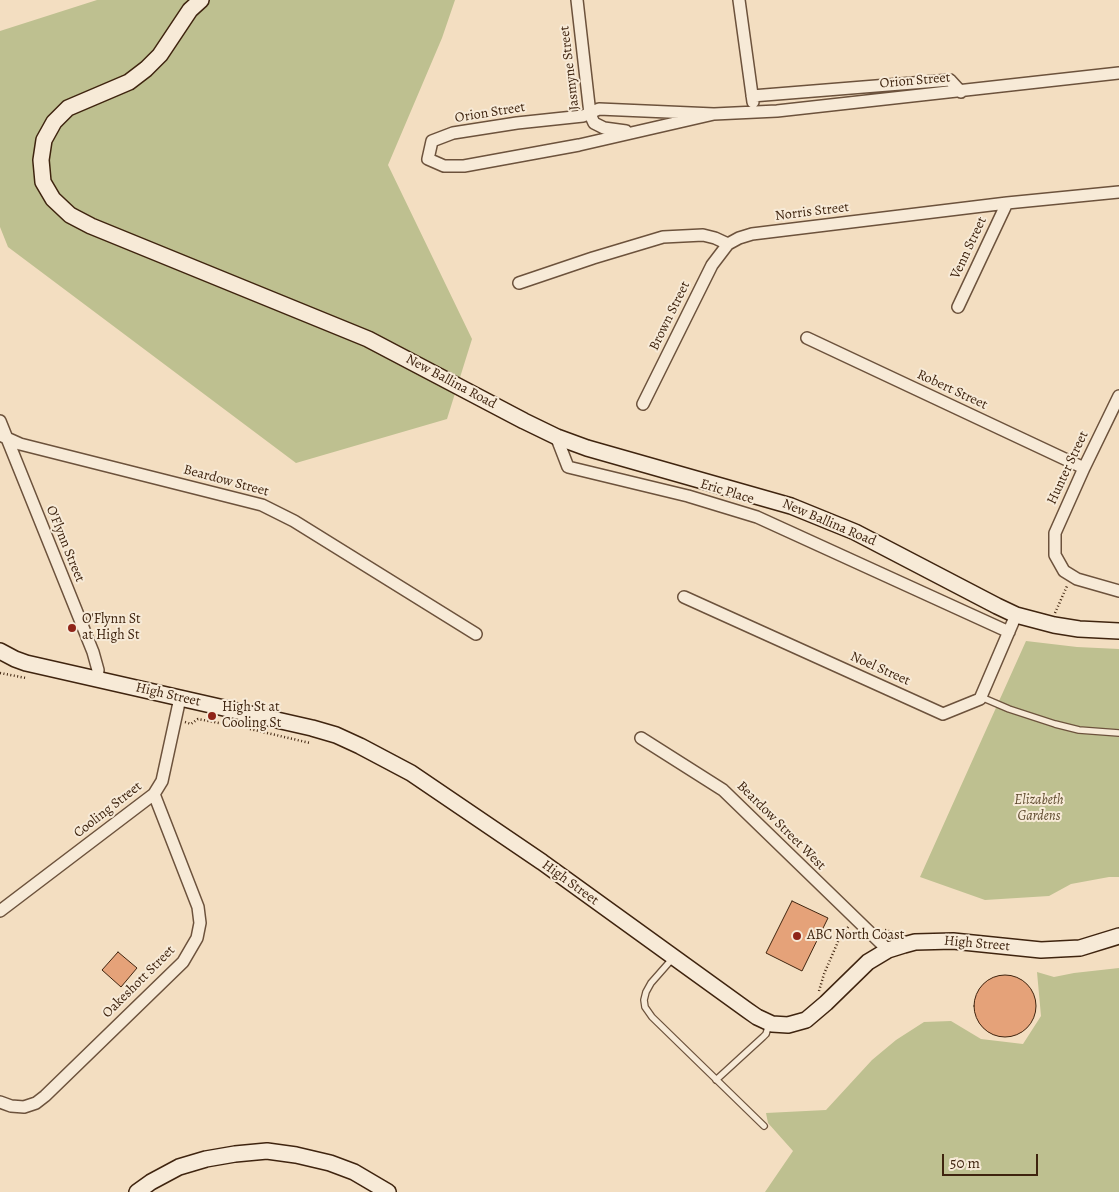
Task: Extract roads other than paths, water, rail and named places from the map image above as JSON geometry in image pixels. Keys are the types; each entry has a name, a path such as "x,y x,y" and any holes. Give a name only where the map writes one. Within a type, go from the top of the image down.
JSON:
{"street":[{"name":"New Ballina Road","path":"200,0 190,10 160,55 146,69 129,82 68,108 54,122 44,140 41,160 43,182 53,200 70,215 92,226 368,339 556,436 587,448 791,506 855,532 1016,615 1049,624 1079,629 1119,631"},
{"name":"Jasmyne Street","path":"577,0 590,114 594,123 604,128 631,132"},
{"path":"739,0 754,111"},
{"name":"Orion Street","path":"714,114 579,145 464,166 444,166 428,159 432,141 453,133 517,123 582,116 600,109 714,114 777,111 1119,73"},
{"path":"752,96 950,80 961,92"},
{"name":"Norris Street","path":"728,244 752,234 1007,203 1119,192"},
{"name":"Venn Street","path":"958,306 1007,203"},
{"path":"519,283 663,237 703,235 728,244"},
{"name":"Brown Street","path":"643,404 712,265 728,244"},
{"name":"Robert Street","path":"807,338 1084,468"},
{"name":"Hunter Street","path":"1119,396 1055,533 1055,555 1064,571 1088,583 1119,591"},
{"name":"O'Flynn Street","path":"0,421 4,437 93,652 98,670 97,679"},
{"name":"Eric Place","path":"556,436 568,467 688,496 757,517 1009,632"},
{"name":"Beardow Street","path":"4,437 20,444 262,505 294,521 476,634"},
{"name":"Noel Street","path":"684,597 943,714 981,697"},
{"path":"981,697 1016,615"},
{"name":"High Street","path":"0,651 21,661 336,735 411,773 542,862 757,1017 770,1023 788,1025 806,1020 826,1004 868,962 888,950 915,942 953,941 1050,950 1080,948 1119,936"},
{"name":"Cooling Street","path":"0,911 154,794 162,781 180,698"},
{"name":"Beardow Street West","path":"641,738 723,790 888,950"},
{"name":"Oakeshott Street","path":"0,1102 11,1106 24,1107 36,1103 183,962 197,938 200,923 198,907 154,794"},
{"path":"137,1192 151,1182 179,1168 206,1159 267,1151 330,1163 354,1172 388,1192"}],"lane":[{"path":"981,697 1009,709 1055,724 1079,730 1119,733"},
{"path":"673,958 651,983 646,992 644,1000 646,1007 652,1017 764,1126"},
{"path":"716,1080 763,1038 770,1023"}],"place":[{"name":"O'Flynn St at High St","path":"72,628"},
{"name":"High St at Cooling St","path":"212,716"},
{"name":"ABC North Coast","path":"797,936"}],"park label":[{"name":"Elizabeth Gardens","path":"1039,810"}]}
